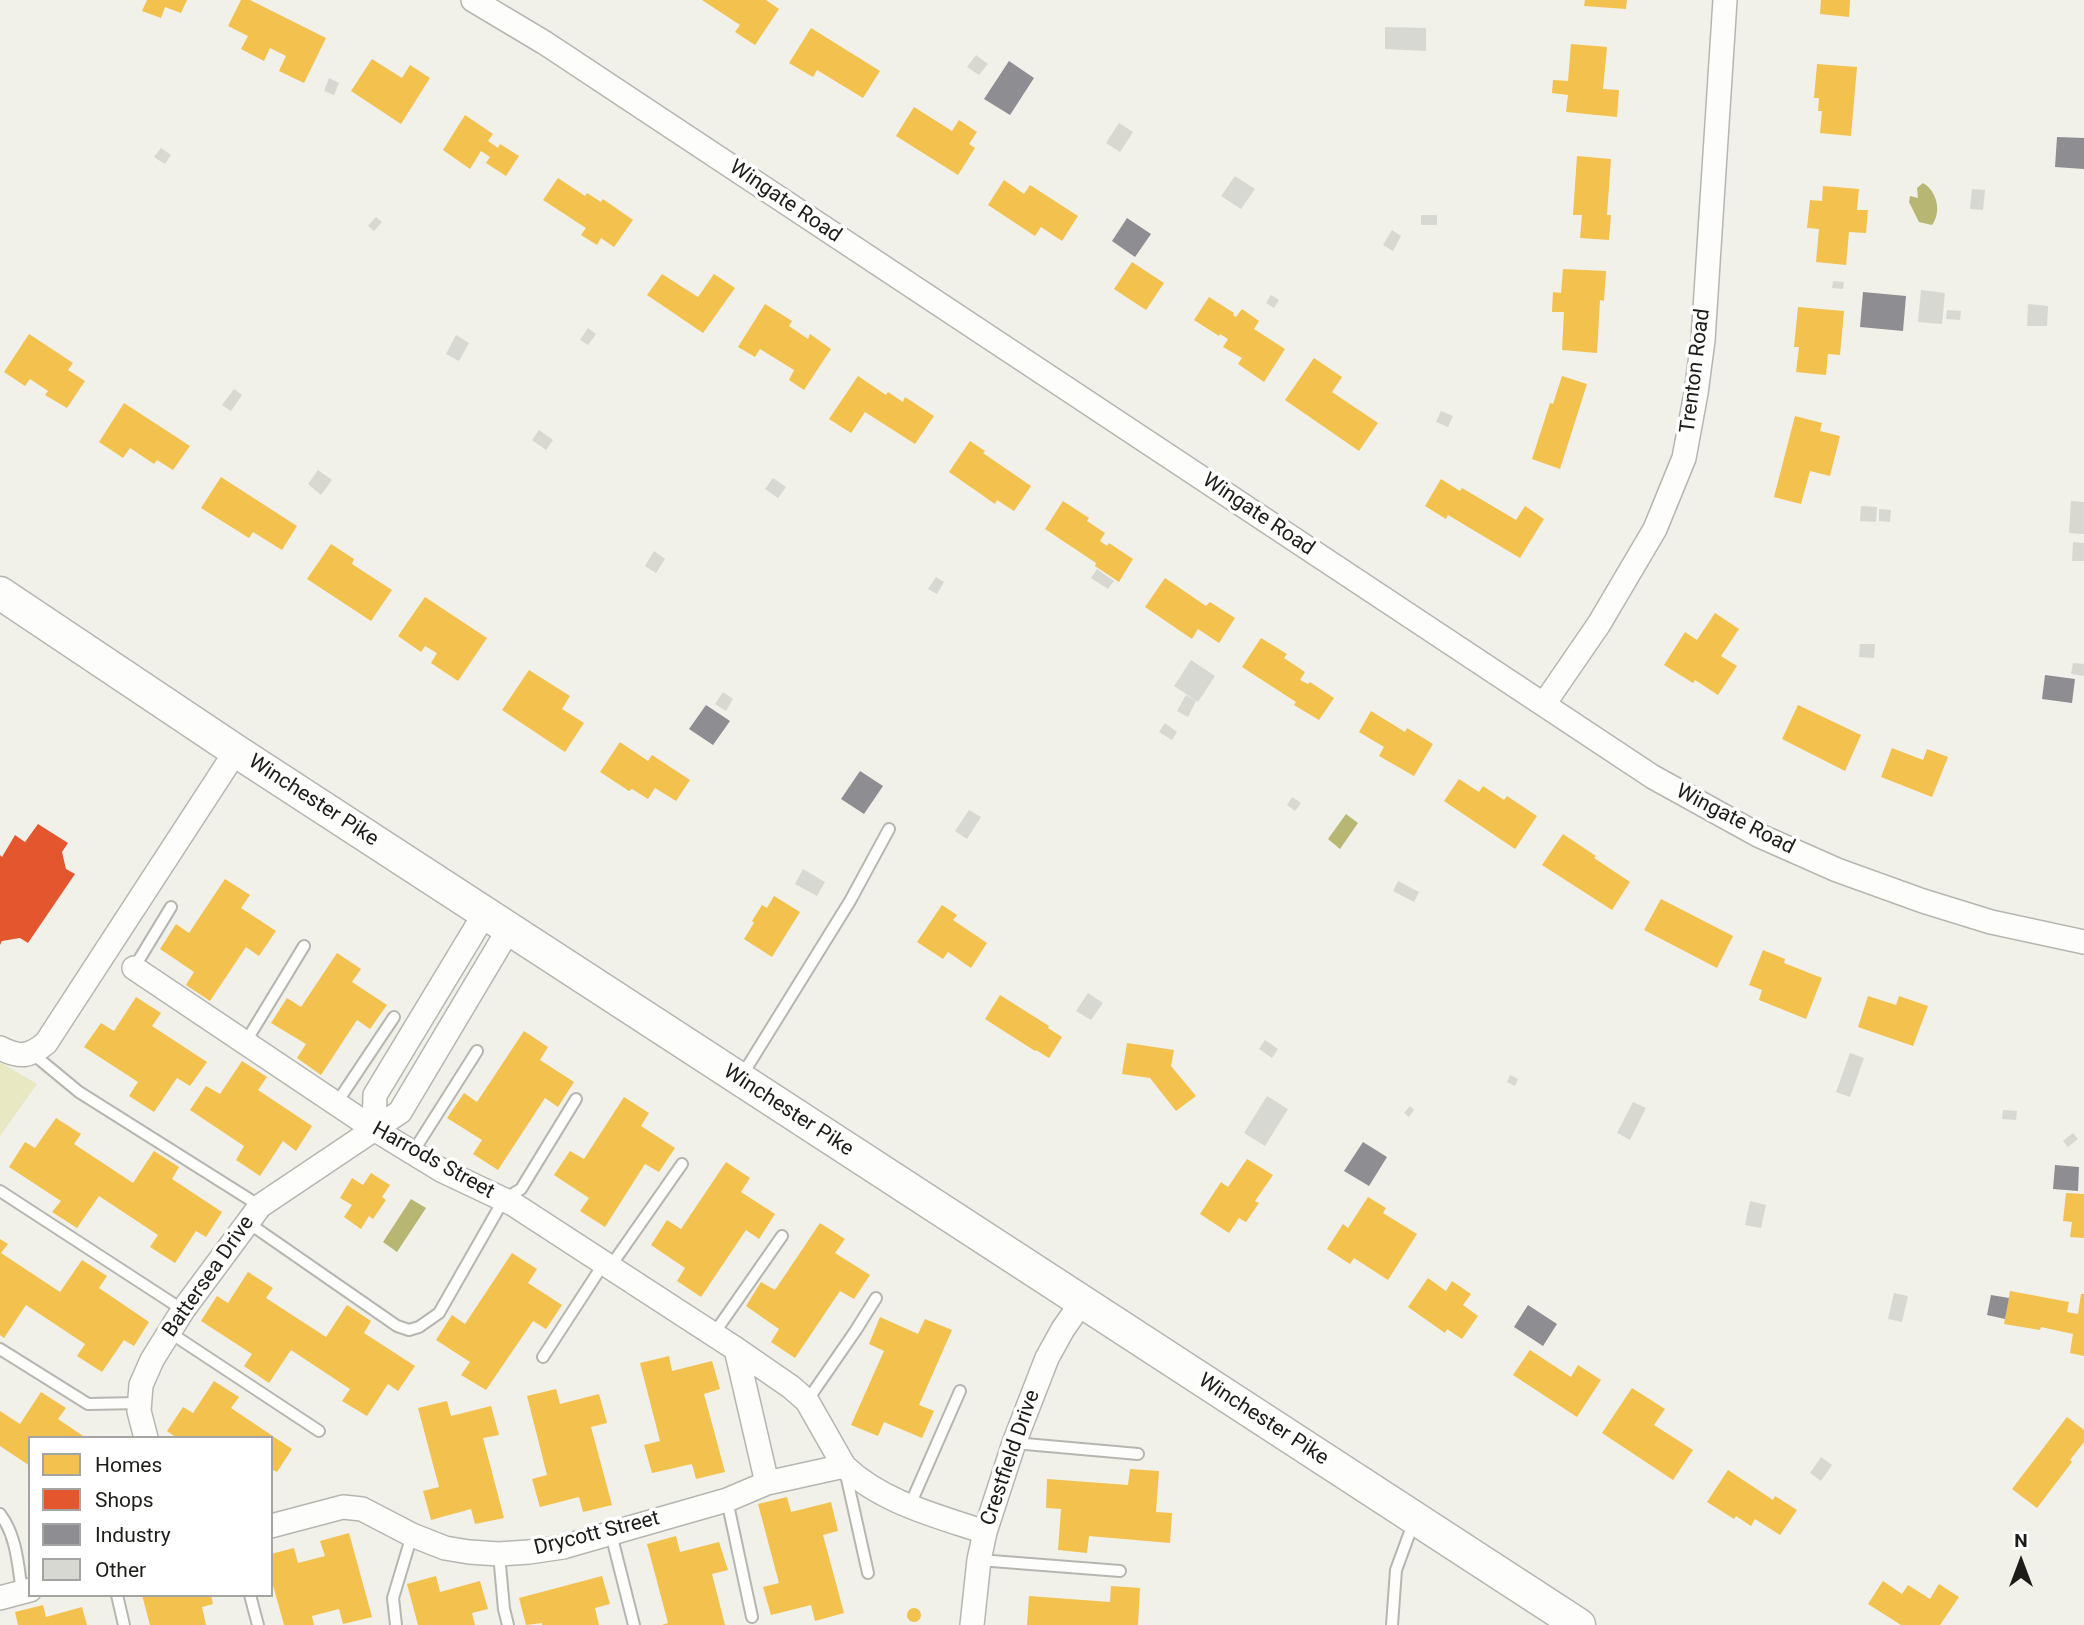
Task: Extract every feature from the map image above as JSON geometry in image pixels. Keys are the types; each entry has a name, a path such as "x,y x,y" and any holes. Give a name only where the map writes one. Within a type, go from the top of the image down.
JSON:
{"main road":[{"name":"Winchester Pike","path":"0,593 236,751 1415,1519 1568,1622"}],"street":[{"name":"Wingate Road","path":"473,0 545,43 1653,777 1758,835 1837,870 1934,905 1991,922 2084,942"},
{"name":"Trenton Road","path":"1544,704 1599,624 1655,529 1684,458 1703,340 1725,0"},
{"path":"0,1048 18,1055 33,1054 46,1043 236,751"},
{"path":"374,1129 375,1095 497,921"},
{"name":"Harrods Street","path":"134,968 374,1129 441,1170 504,1199 791,1387 807,1401 844,1466 874,1488 910,1506 985,1532"},
{"name":"Battersea Drive","path":"145,1436 139,1411 141,1385 152,1360 183,1310 253,1214 374,1129"},
{"name":"Crestfield Drive","path":"972,1625 985,1532 1014,1443 1047,1359 1082,1302"},
{"path":"736,1349 767,1483"},
{"name":"Drycott Street","path":"273,1525 352,1507 362,1509 412,1535 446,1548 499,1554 529,1552 564,1547 727,1500 767,1483 844,1466"}],"lane":[{"path":"739,1079 850,901 889,829"},
{"path":"134,968 171,907"},
{"path":"245,1043 304,946"},
{"path":"336,1104 394,1017"},
{"path":"413,1152 477,1051"},
{"path":"33,1054 79,1092 253,1214 397,1326 409,1330 419,1327 439,1313 504,1199 521,1189 576,1099"},
{"path":"543,1357 682,1164"},
{"path":"0,1191 183,1310"},
{"path":"713,1335 782,1236"},
{"path":"807,1401 876,1298"},
{"path":"169,1332 319,1432"},
{"path":"0,1349 88,1404 140,1403"},
{"path":"910,1506 960,1391"},
{"path":"1014,1443 1138,1454"},
{"path":"844,1466 868,1573"},
{"path":"727,1500 752,1617"},
{"path":"0,1514 14,1541 17,1593"},
{"path":"1392,1625 1396,1570 1415,1519"},
{"path":"611,1534 634,1625"},
{"path":"396,1625 393,1598 412,1535"},
{"path":"499,1554 508,1625"},
{"path":"979,1560 1120,1571"},
{"path":"117,1597 124,1625"},
{"path":"251,1597 258,1625"}],"green space":[{"path":"0,1062 37,1084 0,1136"}],"shaded area":[{"path":"1923,183 1932,191 1937,202 1937,214 1932,225 1919,222 1909,202 1910,196 1918,198 1917,188"},
{"path":"1346,814 1358,823 1340,849 1328,839"},
{"path":"411,1199 426,1208 397,1252 383,1242"}],"building: Homes":[{"path":"147,0 187,0 181,13 165,7 161,18 142,11"},
{"path":"241,0 250,0 326,38 304,83 279,71 286,56 270,48 264,61 241,49 248,36 228,26"},
{"path":"702,0 766,0 779,9 755,45 735,32 740,25"},
{"path":"1585,0 1627,0 1626,9 1584,6"},
{"path":"1821,0 1850,0 1849,17 1820,14"},
{"path":"811,28 880,71 863,98 817,70 813,77 789,63"},
{"path":"1571,44 1607,47 1603,89 1619,90 1617,117 1566,112 1568,95 1552,93 1553,80 1568,81"},
{"path":"372,59 402,78 410,65 430,78 401,124 351,91"},
{"path":"1817,64 1857,67 1851,136 1820,133 1822,111 1818,111 1819,98 1814,98"},
{"path":"914,107 952,131 959,120 977,132 969,144 975,148 958,175 896,136"},
{"path":"465,115 493,134 488,141 498,148 500,144 519,156 506,176 486,163 490,157 481,151 470,169 443,150"},
{"path":"1577,156 1611,159 1607,215 1611,215 1609,240 1580,238 1582,215 1573,215"},
{"path":"558,178 585,196 587,193 601,202 603,199 633,220 614,247 601,238 597,245 581,235 586,228 543,200"},
{"path":"1004,180 1024,194 1030,185 1078,216 1062,241 1041,227 1035,236 988,205"},
{"path":"1823,186 1859,189 1857,210 1868,210 1866,233 1849,232 1846,265 1816,262 1819,229 1807,228 1810,200 1822,201"},
{"path":"1132,262 1164,283 1146,310 1114,289"},
{"path":"1563,269 1606,271 1604,301 1600,300 1597,353 1562,350 1564,312 1552,312 1553,292 1561,293"},
{"path":"662,274 698,297 714,274 735,288 703,333 647,295"},
{"path":"1209,297 1236,317 1242,309 1259,321 1254,329 1285,349 1264,382 1238,364 1242,358 1223,347 1228,339 1194,320"},
{"path":"765,304 792,321 789,326 808,339 810,334 831,349 804,390 789,380 794,370 760,349 755,357 738,347"},
{"path":"1798,307 1844,311 1840,355 1828,354 1826,375 1796,372 1799,347 1794,347"},
{"path":"29,334 73,363 68,370 85,381 67,408 45,395 48,391 30,379 25,386 4,372"},
{"path":"1314,358 1342,377 1332,392 1378,423 1359,451 1285,400"},
{"path":"858,376 886,395 888,392 903,402 905,397 934,416 915,444 865,412 851,433 829,419"},
{"path":"1562,376 1587,384 1560,469 1532,459 1550,403 1553,404"},
{"path":"124,403 190,446 173,470 157,460 154,464 130,448 123,458 99,442"},
{"path":"1795,416 1822,423 1820,431 1840,436 1830,476 1810,471 1801,504 1774,497"},
{"path":"970,441 1031,486 1014,511 997,500 995,504 949,472"},
{"path":"221,477 297,526 282,550 253,532 249,538 201,508"},
{"path":"1441,479 1460,491 1462,488 1516,520 1525,506 1544,519 1520,558 1448,515 1446,519 1425,506"},
{"path":"1063,501 1089,518 1087,521 1105,533 1100,541 1107,546 1109,543 1133,559 1119,582 1045,529"},
{"path":"331,544 354,559 352,564 392,590 371,621 307,579"},
{"path":"1165,578 1206,606 1210,602 1235,618 1219,643 1198,629 1192,639 1145,607"},
{"path":"425,597 487,638 458,681 431,663 437,653 425,646 421,652 398,636"},
{"path":"1715,613 1739,629 1721,656 1737,666 1718,695 1664,665 1685,632 1697,640"},
{"path":"1261,638 1287,654 1284,658 1305,672 1300,680 1308,684 1310,682 1334,698 1319,720 1242,667"},
{"path":"529,670 570,696 562,709 584,723 565,752 502,710"},
{"path":"1798,705 1861,735 1845,771 1782,739"},
{"path":"1371,711 1405,732 1407,728 1433,744 1414,776 1379,756 1384,747 1359,732"},
{"path":"620,742 648,761 652,755 690,780 676,801 655,788 648,799 632,789 629,791 600,772"},
{"path":"1892,748 1923,760 1927,749 1948,757 1932,797 1881,777"},
{"path":"1459,779 1479,792 1483,786 1504,800 1507,796 1537,816 1515,849 1444,801"},
{"path":"1563,834 1630,882 1612,910 1542,865"},
{"path":"225,879 250,895 241,908 276,931 259,956 246,947 210,1001 186,985 194,972 160,949 176,924 189,933"},
{"path":"774,896 800,912 772,957 744,939 762,905 767,908"},
{"path":"1661,899 1733,936 1717,968 1644,930"},
{"path":"942,905 957,915 953,920 987,943 971,968 948,952 943,959 917,942"},
{"path":"1763,950 1785,959 1784,963 1822,978 1806,1019 1759,1000 1762,990 1749,985"},
{"path":"337,953 361,969 352,982 387,1005 370,1029 357,1020 321,1075 297,1058 306,1044 271,1023 287,998 301,1007"},
{"path":"1000,995 1062,1037 1049,1058 985,1019"},
{"path":"1868,996 1896,1005 1899,996 1928,1006 1913,1046 1858,1027"},
{"path":"136,997 161,1013 152,1026 207,1062 190,1086 177,1078 154,1112 129,1096 138,1082 84,1047 101,1023 114,1031"},
{"path":"524,1031 548,1047 540,1060 574,1082 558,1107 545,1098 498,1170 473,1154 482,1140 447,1118 464,1093 477,1102"},
{"path":"1127,1043 1174,1050 1171,1066 1196,1096 1176,1111 1150,1078 1122,1074"},
{"path":"242,1061 267,1077 258,1090 312,1126 296,1151 283,1141 260,1176 236,1160 244,1146 190,1110 206,1086 220,1094"},
{"path":"624,1097 649,1113 641,1126 675,1148 659,1172 645,1164 605,1227 580,1211 589,1198 554,1175 570,1151 584,1159"},
{"path":"56,1118 81,1134 74,1144 133,1183 154,1151 179,1167 172,1179 222,1212 206,1237 196,1231 175,1263 150,1247 158,1235 99,1196 77,1228 52,1212 61,1201 9,1167 25,1142 35,1148"},
{"path":"1247,1159 1273,1175 1255,1201 1259,1203 1246,1222 1239,1218 1229,1233 1200,1214 1221,1182 1228,1187"},
{"path":"726,1162 750,1178 741,1192 775,1214 759,1239 746,1230 701,1297 677,1281 685,1268 651,1245 667,1220 681,1229"},
{"path":"371,1173 390,1185 382,1197 386,1200 373,1219 369,1216 361,1229 344,1217 352,1205 340,1198 352,1178 363,1185"},
{"path":"2066,1193 2084,1194 2084,1238 2070,1237 2072,1222 2063,1221"},
{"path":"1368,1197 1386,1208 1383,1213 1417,1234 1388,1280 1354,1258 1350,1264 1327,1249 1343,1224 1348,1228"},
{"path":"820,1223 845,1239 835,1253 870,1275 854,1299 840,1291 795,1358 771,1342 779,1329 746,1306 761,1282 775,1290"},
{"path":"0,1239 8,1244 1,1253 60,1292 82,1260 107,1276 99,1288 149,1322 134,1346 124,1340 102,1372 77,1356 85,1344 26,1305 4,1338 0,1335"},
{"path":"512,1253 537,1269 528,1283 562,1305 546,1329 533,1321 486,1390 461,1375 470,1362 436,1340 452,1315 465,1324"},
{"path":"248,1272 273,1288 266,1298 326,1337 347,1305 371,1321 364,1333 415,1366 398,1391 388,1384 367,1416 342,1401 350,1389 291,1350 269,1383 244,1366 252,1354 201,1321 217,1296 228,1303"},
{"path":"1428,1278 1446,1291 1452,1281 1471,1294 1463,1305 1478,1316 1462,1339 1447,1329 1445,1333 1408,1307"},
{"path":"2010,1291 2069,1302 2067,1312 2078,1314 2081,1294 2084,1294 2084,1356 2070,1353 2073,1334 2041,1327 2040,1330 2004,1324"},
{"path":"880,1317 918,1334 925,1319 952,1330 919,1405 934,1411 922,1438 884,1422 878,1436 851,1425 884,1351 869,1344"},
{"path":"1530,1350 1571,1377 1578,1365 1601,1380 1577,1417 1513,1375"},
{"path":"669,1356 672,1371 712,1361 720,1389 704,1394 725,1472 696,1479 692,1464 652,1473 644,1445 660,1441 640,1363"},
{"path":"214,1381 239,1397 231,1408 273,1436 174,1436 167,1431 183,1407 193,1413"},
{"path":"1632,1388 1665,1409 1654,1425 1693,1450 1673,1480 1602,1433"},
{"path":"556,1389 560,1404 599,1394 607,1423 591,1427 612,1505 583,1512 579,1497 540,1507 532,1479 547,1475 527,1396"},
{"path":"41,1392 66,1408 58,1419 83,1436 28,1436 28,1465 0,1446 0,1411 20,1424"},
{"path":"447,1401 451,1416 491,1406 499,1435 483,1438 504,1518 475,1524 471,1509 431,1520 423,1491 439,1487 418,1408"},
{"path":"2067,1417 2084,1430 2084,1442 2037,1508 2012,1489"},
{"path":"273,1436 292,1449 277,1472 273,1470"},
{"path":"1130,1469 1159,1471 1156,1512 1172,1513 1170,1543 1089,1536 1087,1553 1058,1550 1061,1509 1046,1508 1047,1479 1128,1485"},
{"path":"1728,1470 1773,1500 1775,1496 1797,1510 1780,1535 1755,1519 1751,1526 1736,1516 1734,1519 1707,1502"},
{"path":"787,1497 791,1512 831,1502 838,1531 823,1535 844,1613 815,1621 811,1605 771,1615 763,1587 779,1583 758,1504"},
{"path":"349,1533 372,1617 343,1624 339,1609 312,1616 314,1625 284,1625 273,1585 273,1553 294,1548 298,1563 325,1556 320,1541"},
{"path":"676,1536 680,1552 719,1542 728,1570 712,1574 725,1625 662,1625 668,1623 647,1544"},
{"path":"436,1576 440,1592 480,1581 488,1609 472,1613 475,1625 418,1625 407,1584"},
{"path":"602,1576 610,1604 595,1608 599,1625 526,1625 519,1598"},
{"path":"1883,1581 1902,1594 1908,1585 1930,1599 1939,1584 1959,1597 1940,1625 1901,1625 1868,1604"},
{"path":"1111,1586 1140,1588 1138,1625 1027,1625 1029,1596 1110,1602"},
{"path":"143,1597 211,1597 213,1604 202,1607 206,1625 150,1625"},
{"path":"43,1605 46,1617 82,1607 87,1625 18,1625 15,1612"},
{"path":"914,1608 919,1610 919,1620 914,1622 909,1620 907,1615 909,1610"}],"building: Shops":[{"path":"38,824 68,843 62,852 66,869 75,874 28,943 20,938 2,941 0,945 0,855 2,857 15,835 25,842"}],"building: Industry":[{"path":"1009,61 1034,78 1010,115 984,99"},
{"path":"2057,137 2084,138 2084,169 2055,167"},
{"path":"1127,218 1151,234 1135,257 1112,241"},
{"path":"1863,292 1906,296 1903,331 1860,327"},
{"path":"2045,675 2075,679 2072,703 2042,699"},
{"path":"706,705 730,721 713,745 689,729"},
{"path":"860,771 883,786 864,814 841,799"},
{"path":"1363,1142 1387,1157 1369,1186 1344,1171"},
{"path":"2055,1165 2079,1167 2078,1191 2053,1189"},
{"path":"1991,1295 2009,1298 2005,1319 1987,1315"},
{"path":"1528,1305 1557,1324 1543,1346 1514,1327"}],"building: Other":[{"path":"1385,27 1426,28 1426,51 1385,49"},
{"path":"976,55 988,64 979,75 967,67"},
{"path":"329,78 339,83 334,95 324,91"},
{"path":"1119,123 1133,132 1120,152 1106,143"},
{"path":"161,148 171,155 165,164 154,157"},
{"path":"1235,176 1255,189 1241,209 1221,196"},
{"path":"1972,189 1985,190 1983,210 1970,209"},
{"path":"1421,215 1437,215 1437,225 1421,225"},
{"path":"376,217 382,222 374,231 368,226"},
{"path":"1392,230 1401,236 1393,251 1383,245"},
{"path":"1833,281 1844,282 1843,289 1832,288"},
{"path":"1921,290 1945,293 1942,324 1918,322"},
{"path":"1271,295 1279,300 1274,308 1266,303"},
{"path":"2028,304 2048,306 2047,326 2027,326"},
{"path":"1947,310 1961,311 1960,320 1946,319"},
{"path":"588,328 596,334 588,345 580,340"},
{"path":"456,335 469,343 459,361 446,354"},
{"path":"234,389 242,395 231,411 222,405"},
{"path":"1441,411 1453,416 1448,427 1436,422"},
{"path":"539,430 553,440 546,450 532,440"},
{"path":"318,470 332,480 321,495 308,484"},
{"path":"773,478 786,487 778,498 765,489"},
{"path":"2071,501 2084,502 2084,534 2069,533"},
{"path":"1861,506 1877,507 1876,522 1860,521"},
{"path":"1879,509 1891,510 1890,522 1879,521"},
{"path":"2073,542 2084,543 2084,561 2072,561"},
{"path":"654,551 665,559 656,573 645,566"},
{"path":"1097,569 1114,581 1108,589 1091,578"},
{"path":"936,577 944,582 937,594 928,589"},
{"path":"1860,644 1875,644 1874,658 1859,657"},
{"path":"1191,660 1215,676 1198,702 1174,686"},
{"path":"2073,663 2084,664 2084,676 2071,674"},
{"path":"723,692 733,699 726,711 715,704"},
{"path":"1186,695 1196,701 1188,717 1177,711"},
{"path":"1165,723 1177,732 1172,740 1159,732"},
{"path":"1292,797 1301,803 1295,811 1287,805"},
{"path":"969,810 981,817 967,839 955,831"},
{"path":"803,869 825,882 817,896 795,884"},
{"path":"1398,881 1419,892 1414,902 1393,891"},
{"path":"1088,993 1103,1003 1091,1020 1076,1011"},
{"path":"1265,1040 1278,1049 1272,1058 1259,1049"},
{"path":"1850,1053 1864,1058 1850,1097 1836,1092"},
{"path":"1510,1075 1518,1079 1515,1086 1507,1082"},
{"path":"1267,1096 1288,1109 1265,1146 1244,1133"},
{"path":"1633,1102 1646,1108 1630,1140 1617,1133"},
{"path":"1410,1106 1414,1110 1409,1117 1404,1113"},
{"path":"2003,1110 2017,1111 2016,1120 2002,1119"},
{"path":"2073,1133 2078,1139 2068,1147 2063,1141"},
{"path":"1750,1201 1766,1205 1761,1228 1745,1225"},
{"path":"1894,1293 1908,1296 1902,1322 1888,1319"},
{"path":"1821,1457 1832,1465 1821,1481 1810,1473"}]}
